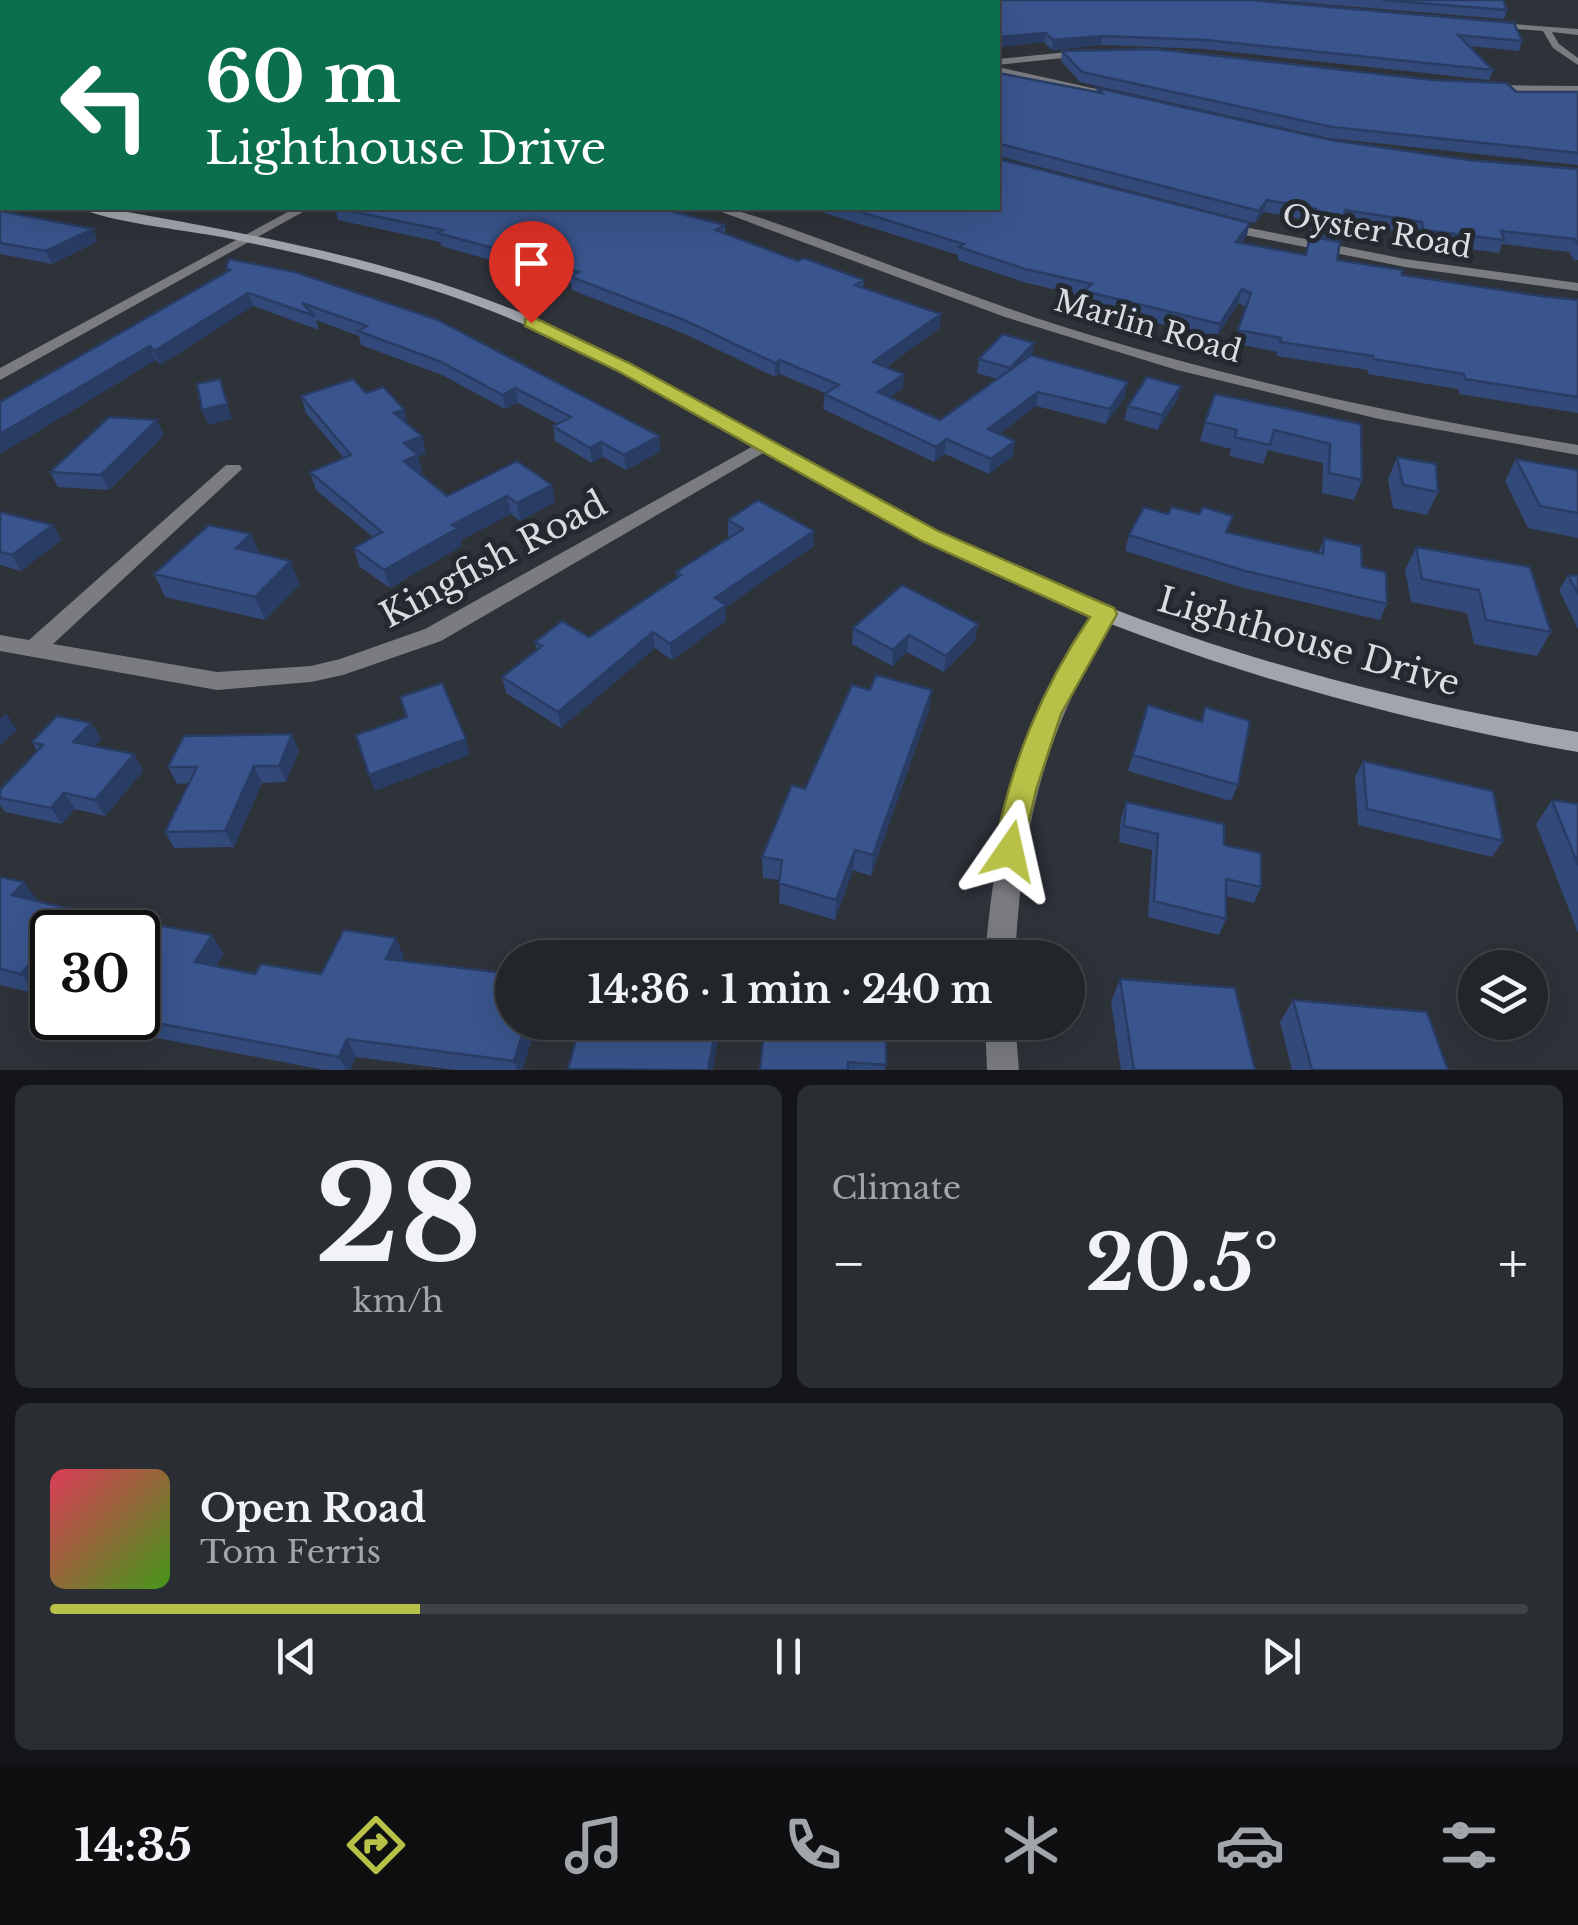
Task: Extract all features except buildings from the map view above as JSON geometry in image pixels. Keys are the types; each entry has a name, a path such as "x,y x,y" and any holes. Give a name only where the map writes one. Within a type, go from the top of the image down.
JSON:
{"street":[{"path":"1469,23 1578,32"},
{"path":"1546,30 1556,46 1578,62"},
{"path":"1000,66 1103,52"},
{"path":"1163,52 1276,61 1361,75"},
{"path":"1000,66 1138,101"},
{"path":"1474,88 1578,88"},
{"name":"Lighthouse Drive","path":"98,210 248,238 379,269 500,310 623,366 930,536 1105,614 1319,684 1578,742"},
{"path":"0,375 300,210"},
{"name":"Marlin Road","path":"721,210 974,302 1136,354 1338,404 1578,450"},
{"name":"Oyster Road","path":"1209,224 1405,264 1578,286"},
{"name":"Kingfish Road","path":"0,643 217,682 312,674 343,667 433,635 764,445"},
{"path":"32,650 233,469"},
{"path":"1001,940 1004,882 1021,790 1047,714 1068,670 1105,614"},
{"path":"1001,1040 1003,1070"}],"route":[{"path":"531,323 623,366 930,536 1012,576 1105,614 1068,670 1047,714 1021,790 1010,851"}]}
